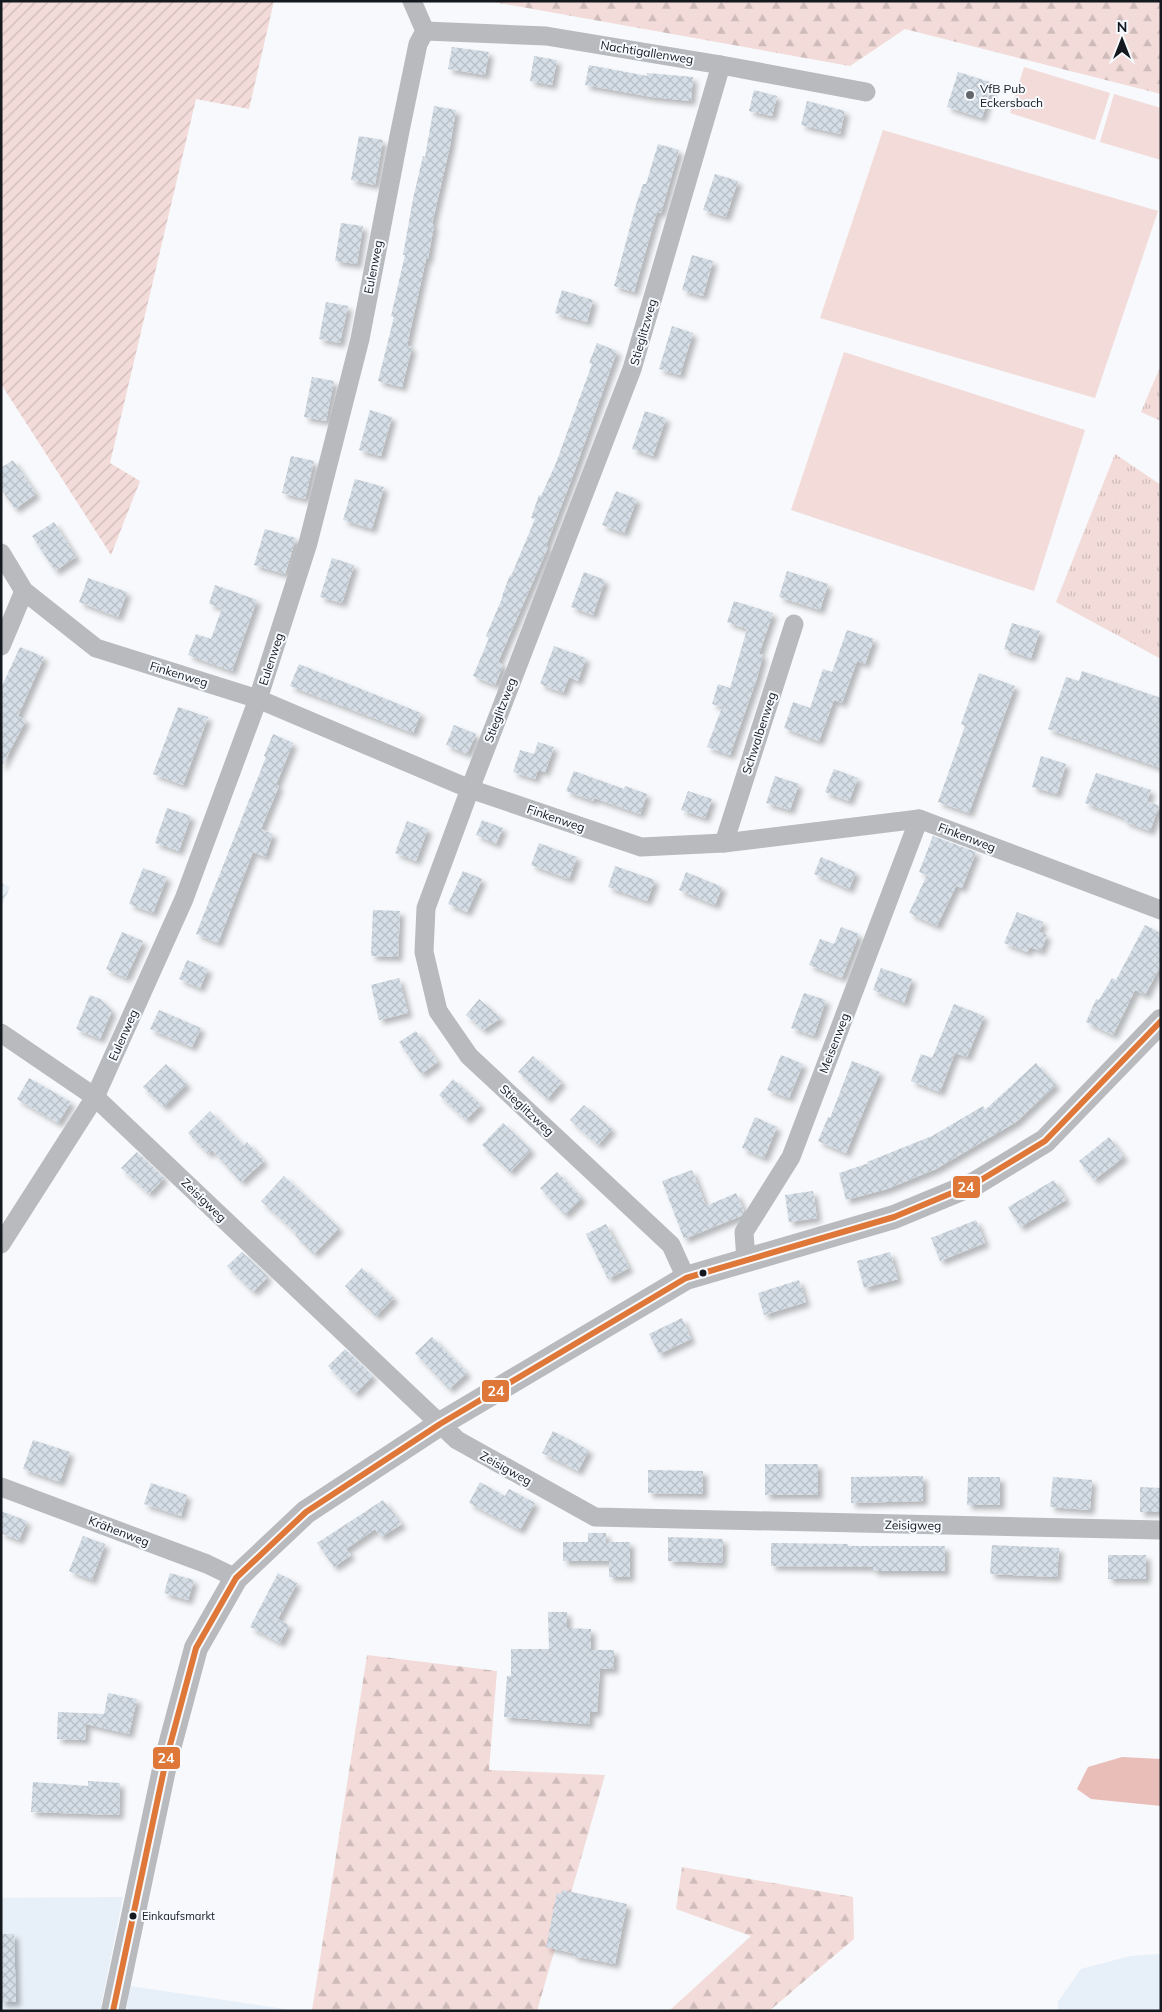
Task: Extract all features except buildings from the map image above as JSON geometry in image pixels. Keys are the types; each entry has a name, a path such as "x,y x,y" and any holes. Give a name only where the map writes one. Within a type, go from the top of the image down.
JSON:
{"street":[{"path":"412,1 425,32"},
{"name":"Nachtigallenweg","path":"425,32 546,36 721,65 866,92"},
{"name":"Eulenweg","path":"1,1244 95,1096 184,899 258,699 308,543 355,358 418,44 425,32"},
{"name":"Stieglitzweg","path":"686,1278 671,1245 469,1056 438,1011 424,952 426,908 632,369 721,65"},
{"name":"Finkenweg","path":"1,553 24,591 96,648 258,699 470,789 641,847 724,843 919,819 1161,910"},
{"path":"1,646 24,591"},
{"name":"Schwalbenweg","path":"724,843 794,624"},
{"name":"Meisenweg","path":"746,1260 744,1232 791,1157 919,819"},
{"path":"113,2011 166,1760 196,1648 236,1578 306,1512 440,1424 686,1278 894,1217 976,1183 1045,1141 1161,1021"},
{"name":"Zeisigweg","path":"1,1033 95,1096 457,1440 595,1518 1161,1530"},
{"name":"Krähenweg","path":"1,1487 207,1564 236,1578"}],"shaded area":[{"path":"1,883 10,887 1,907"},
{"path":"1122,1757 1161,1759 1161,1806 1091,1799 1077,1789 1088,1767"},
{"path":"123,1897 100,2011 1,2011 1,1898"},
{"path":"1161,1954 1161,2011 1058,2011 1058,2002 1081,1969 1130,1956"},
{"path":"130,1986 298,2011 126,2011"}],"green space":[{"path":"1,1 274,1 249,109 196,99 110,463 140,481 111,555 1,384"},
{"path":"488,1 1161,1 1161,94 905,29 850,66"},
{"path":"1024,67 1110,93 1095,140 1010,113"},
{"path":"1114,94 1161,108 1161,160 1100,142"},
{"path":"883,130 1158,211 1095,398 820,318"},
{"path":"844,352 1085,430 1034,591 791,510"},
{"path":"1161,365 1161,421 1141,412"},
{"path":"1115,454 1161,485 1161,659 1056,602"},
{"path":"367,1655 497,1671 489,1770 605,1775 537,2011 312,2011"},
{"path":"682,1867 853,1897 854,1939 769,2011 669,2011 751,1936 676,1909"}],"transit line":[{"name":"24","path":"113,2011 166,1760 196,1648 236,1578 306,1512 440,1424 686,1278 894,1217 976,1183 1045,1141 1161,1021"}],"place":[{"name":"VfB Pub Eckersbach","path":"970,95"},
{"name":"Einkaufsmarkt","path":"133,1916"}]}
